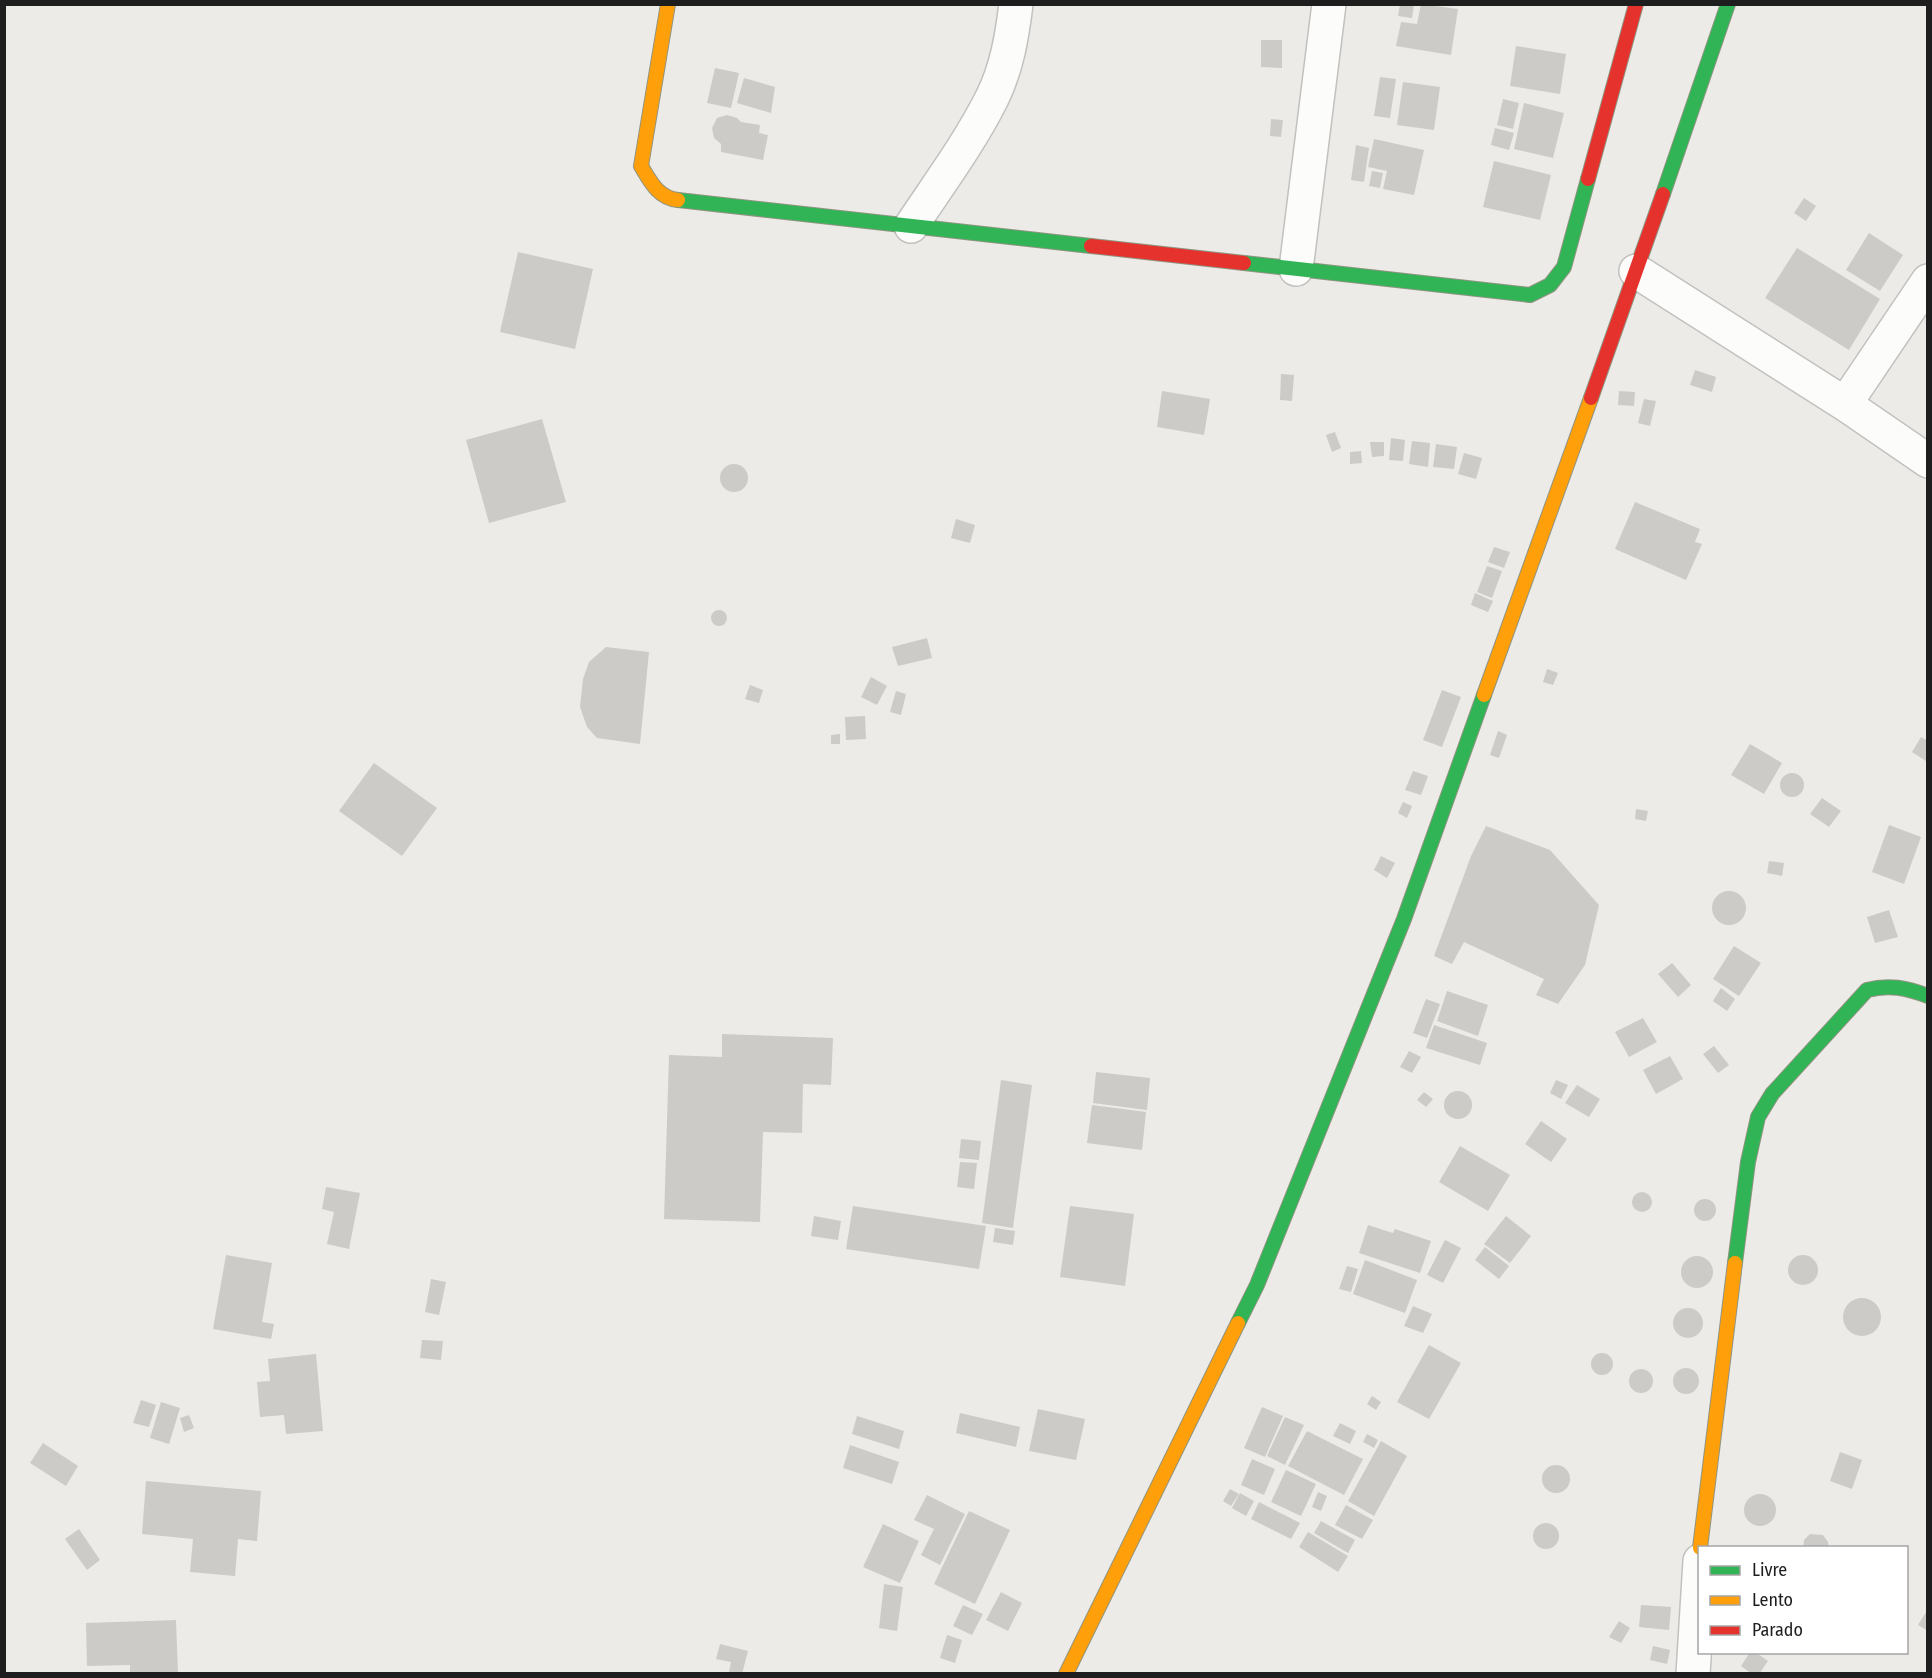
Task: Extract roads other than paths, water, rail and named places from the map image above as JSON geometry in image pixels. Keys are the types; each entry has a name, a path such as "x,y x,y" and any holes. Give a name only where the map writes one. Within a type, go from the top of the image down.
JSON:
{"street":[{"path":"668,4 641,166 654,188 671,199 1530,295 1550,285 1564,267 1636,4"},
{"path":"911,226 993,97 1011,45 1016,4"},
{"path":"1296,269 1329,4"},
{"path":"1066,1674 1257,1285 1404,919 1636,271 1728,4"},
{"path":"1636,271 1845,404 1928,461"},
{"path":"1845,404 1928,280"},
{"path":"1700,1546 1748,1162 1758,1118 1772,1094 1867,990 1881,985 1902,986 1928,996"},
{"path":"1693,1674 1698,1593"}]}
